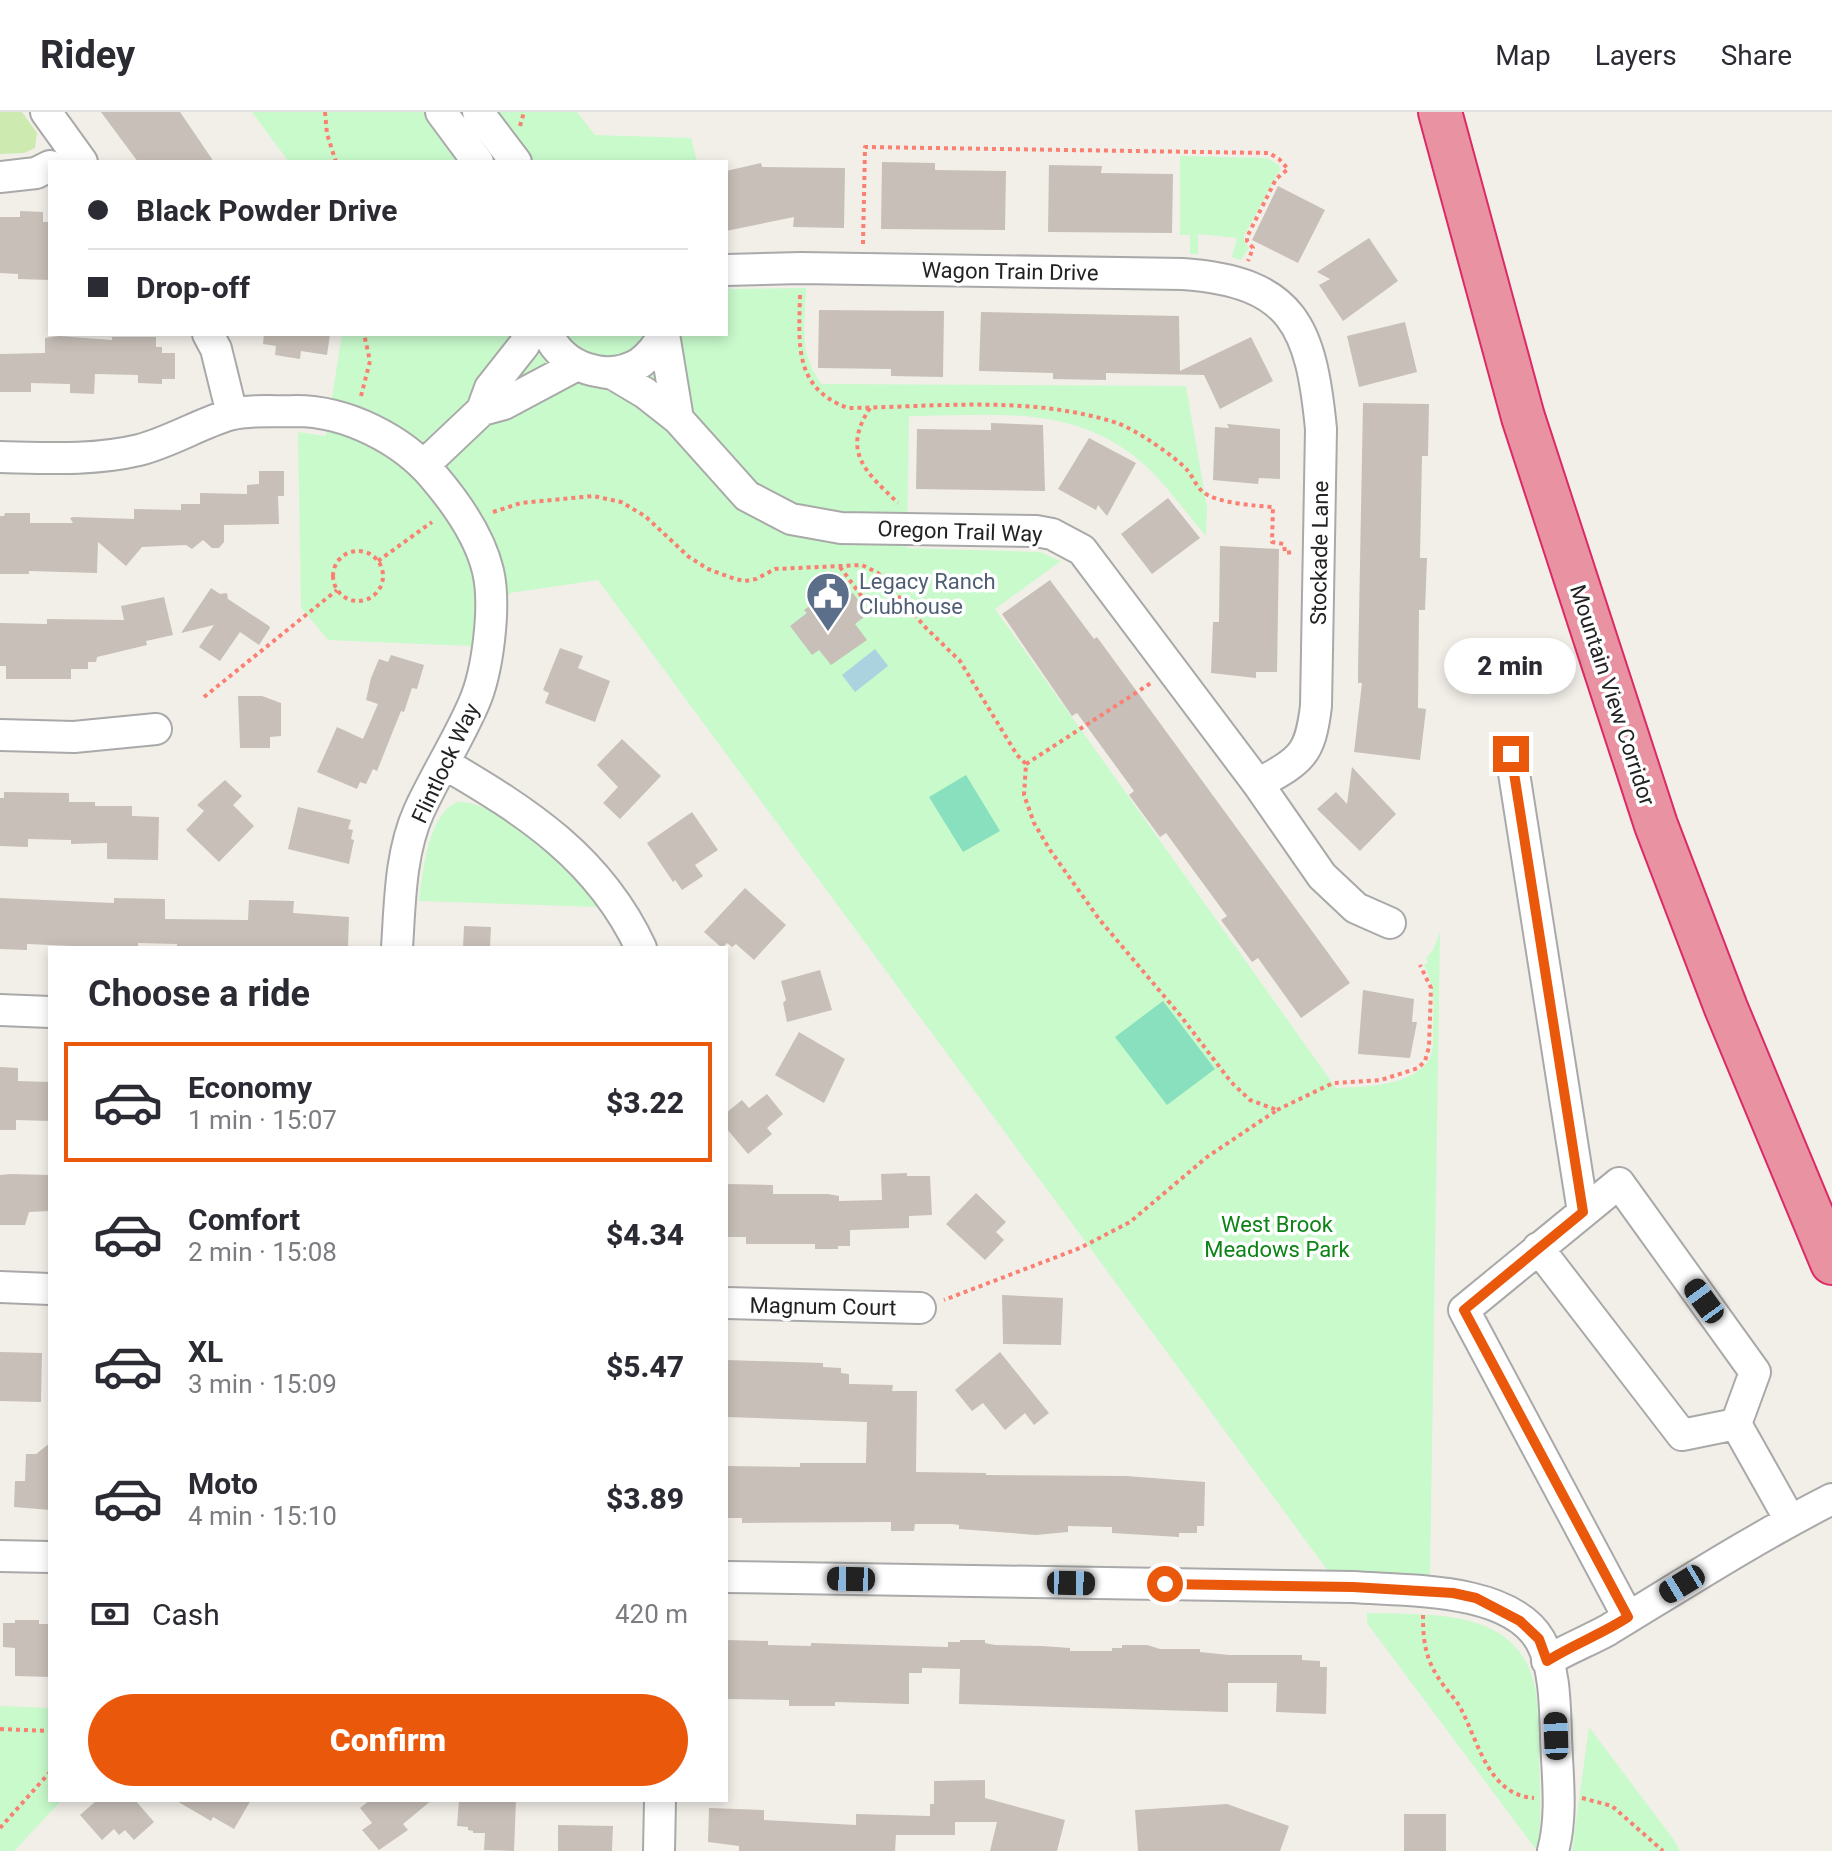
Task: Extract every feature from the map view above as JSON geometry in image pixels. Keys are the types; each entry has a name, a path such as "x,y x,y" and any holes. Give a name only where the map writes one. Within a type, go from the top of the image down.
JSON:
{"highway":[{"name":"Mountain View Corridor","path":"1440,112 1523,417 1656,825 1726,1008 1832,1263"}],"street":[{"path":"46,112 66,160"},
{"path":"441,112 477,160"},
{"path":"478,112 514,160"},
{"path":"0,177 36,173 48,168"},
{"name":"Wagon Train Drive","path":"728,272 816,268 1220,276 1254,287 1280,304"},
{"name":"Stockade Lane","path":"1258,784 1286,769 1305,752 1313,731 1316,706 1318,394 1305,343 1294,320 1280,304"},
{"path":"209,336 216,349 232,414"},
{"path":"424,465 482,410 490,388 528,336"},
{"path":"549,336 561,354 589,369 621,371 639,363 654,351 663,336"},
{"path":"664,336 678,419"},
{"path":"482,410 589,369"},
{"name":"Oregon Trail Way","path":"589,369 613,374 645,393 678,419 747,496 791,519 841,528 1036,531 1068,540 1093,562 1258,784 1322,876 1356,908 1390,923"},
{"name":"Flintlock Way","path":"0,457 67,459 141,450 232,414 300,411 333,416 369,429 412,454 424,465 467,522 488,572 490,625 476,699 418,813 402,872 397,946"},
{"path":"0,735 74,737 156,729"},
{"path":"1511,754 1583,1212"},
{"path":"445,764 531,818 573,851 610,895 640,946"},
{"path":"0,1010 48,1012"},
{"path":"1628,1617 1464,1310 1619,1183 1755,1372 1736,1424 1790,1520"},
{"path":"1538,1248 1682,1435 1736,1424"},
{"path":"0,1287 48,1289"},
{"name":"Magnum Court","path":"728,1303 920,1308"},
{"path":"1547,1661 1605,1631 1790,1520 1832,1499"},
{"path":"0,1556 48,1557"},
{"path":"728,1577 1353,1587 1453,1593 1476,1598 1520,1621 1539,1639 1547,1661 1555,1706 1558,1798 1553,1851"},
{"path":"659,1851 660,1802"}],"path":[{"path":"325,112 327,134 335,160"},
{"path":"863,251 865,147 1269,153 1288,169 1276,179 1247,237 1253,248 1246,264"},
{"path":"800,285 799,353 814,385 836,404 848,408 986,404 1029,406 1117,423 1145,437 1186,469 1202,492 1249,505 1273,507 1272,542 1281,542 1285,553 1302,552"},
{"path":"361,396 370,361 364,336"},
{"path":"870,408 857,431 859,455 872,477 905,510"},
{"path":"493,512 521,503 593,496 621,502 645,516 689,557 708,569 735,579 756,579 775,569 862,565 878,573 960,661 1017,755 1026,764 1024,795 1034,823 1099,919 1180,1015 1231,1082 1250,1100 1277,1110"},
{"path":"378,561 432,522"},
{"path":"366,552 378,561 383,581 371,598 349,599 337,590 333,574 345,555 366,552"},
{"path":"840,567 866,602 862,605"},
{"path":"204,697 337,590"},
{"path":"1026,764 1157,679"},
{"path":"920,1308 1080,1248 1130,1222 1207,1157 1277,1110 1333,1083 1381,1080 1418,1068 1425,1061 1429,1047 1431,988 1420,965"},
{"path":"1423,1593 1426,1658 1461,1708 1487,1766 1504,1788 1515,1795 1529,1798 1587,1798 1612,1806 1663,1851"},
{"path":"0,1729 48,1731"},
{"path":"0,1828 48,1774"}],"green space":[{"path":"0,112 22,112 37,133 35,148 24,153 0,154"},
{"path":"252,112 577,112 595,135 691,138 696,160 288,160"},
{"path":"1180,156 1267,158 1279,165 1280,170 1244,236 1249,248 1241,260 1232,257 1237,238 1198,234 1198,254 1190,254 1190,235 1180,235"},
{"name":"West Brook Meadows Park","path":"728,282 730,289 806,288 806,350 814,373 822,384 1186,386 1207,507 1206,536 1149,469 1114,442 1087,430 1059,421 1030,417 909,416 907,548 1040,552 1061,561 995,609 1336,1088 1390,1083 1415,1073 1425,1065 1433,1048 1434,1008 1432,987 1424,965 1440,932 1430,1578 1331,1575 598,580 510,593 471,646 328,640 301,607 298,432 326,436 342,336 728,336"},
{"path":"966,775 1000,831 963,852 929,797"},
{"path":"458,802 494,813 514,826 572,877 599,907 419,901 425,860 434,830 448,808"},
{"path":"1163,1001 1215,1069 1167,1105 1115,1037"},
{"path":"1367,1613 1444,1616 1469,1621 1491,1629 1511,1642 1526,1661 1535,1687 1538,1710 1540,1812 1537,1851 1367,1623"},
{"path":"0,1706 48,1708 48,1802 60,1802 14,1851 0,1851"},
{"path":"1589,1727 1674,1840 1680,1851 1572,1851"}],"water":[{"path":"875,649 888,666 855,692 842,675"}],"building":[{"path":"101,112 180,112 213,160 137,160"},
{"path":"882,162 935,163 935,170 1006,171 1005,230 881,229"},
{"path":"761,163 762,167 845,168 844,228 793,227 794,217 728,231 728,171"},
{"path":"1049,165 1102,166 1101,173 1173,174 1172,233 1048,232"},
{"path":"1278,186 1325,210 1298,263 1252,240"},
{"path":"20,211 43,212 43,222 48,222 48,280 18,279 18,274 0,273 0,217 20,217"},
{"path":"1369,238 1398,281 1343,321 1319,285 1330,279 1317,272"},
{"path":"819,310 944,311 943,377 891,376 891,369 818,368"},
{"path":"981,312 1179,316 1180,371 1251,337 1273,381 1220,409 1204,375 1106,373 1106,380 1053,379 1053,373 979,371"},
{"path":"1405,322 1417,372 1359,387 1347,336"},
{"path":"59,336 112,340 112,337 156,337 156,347 162,347 162,353 175,353 175,379 162,379 162,384 138,383 138,375 95,374 94,394 70,393 70,384 31,383 31,392 0,392 0,354 45,353 45,338"},
{"path":"264,336 330,336 327,355 301,351 300,359 275,355 276,346 263,344"},
{"path":"1363,403 1429,404 1428,456 1422,456 1420,558 1427,558 1425,610 1419,610 1418,708 1426,709 1420,760 1354,752 1362,683 1358,683 1358,670"},
{"path":"991,423 1043,425 1045,491 916,489 917,429 991,430"},
{"path":"1227,424 1280,429 1280,479 1259,478 1258,484 1213,480 1215,427 1229,428"},
{"path":"1089,438 1136,463 1107,516 1098,505 1096,510 1058,489"},
{"path":"259,471 284,471 284,496 278,496 279,524 224,525 224,542 219,548 212,548 203,540 192,549 186,545 142,547 126,566 98,542 97,573 29,571 29,574 0,574 0,516 5,513 30,513 30,523 73,523 70,518 73,517 134,519 134,509 181,510 181,504 200,504 200,493 247,494 247,485 259,484"},
{"path":"1168,498 1200,538 1152,574 1121,534"},
{"path":"1220,546 1279,549 1277,672 1256,672 1256,678 1211,673 1213,622 1219,622"},
{"path":"1050,580 1094,639 1097,637 1350,983 1301,1018 1258,958 1252,962 1221,920 1227,916 1166,833 1160,837 1129,795 1134,791 1077,713 1072,716 1002,614"},
{"path":"211,588 220,594 227,593 228,599 269,626 259,645 240,632 220,661 199,647 214,625 181,633"},
{"name":"Legacy Ranch Clubhouse","path":"830,591 840,603 853,593 868,614 855,624 867,640 831,665 819,650 812,655 790,626 807,613 804,610"},
{"path":"164,597 173,635 97,657 96,662 88,662 88,669 71,669 71,679 6,679 6,666 0,666 0,623 47,624 47,619 124,620 121,606"},
{"path":"560,648 583,656 578,668 610,681 595,722 545,703 549,693 543,690"},
{"path":"391,655 424,665 417,689 412,688 377,771 373,769 366,784 360,782 357,789 317,772 337,727 363,739 378,704 366,700 371,678 379,659 388,662"},
{"path":"238,696 262,696 281,703 281,736 270,737 270,748 240,748"},
{"path":"622,739 661,776 620,819 603,803 618,787 597,765"},
{"path":"1352,767 1396,814 1360,851 1317,809 1336,792 1347,804"},
{"path":"225,780 242,796 233,805 254,826 219,862 186,830 204,811 197,805"},
{"path":"4,792 69,793 69,802 132,806 132,816 159,817 158,860 107,859 107,843 71,844 71,840 28,839 28,847 0,846 0,798 4,798"},
{"path":"298,807 351,820 348,829 353,830 351,839 354,840 349,864 288,849"},
{"path":"692,812 718,850 695,865 703,876 682,890 675,880 673,882 647,843"},
{"path":"745,888 786,925 754,960 736,944 732,947 727,943 720,946 704,932"},
{"path":"0,898 114,903 114,898 165,899 165,919 248,920 249,900 294,901 293,913 349,917 348,946 177,946 138,943 138,946 27,944 27,950 0,949"},
{"path":"464,926 491,927 490,946 463,946"},
{"path":"820,970 832,1010 787,1022 781,981"},
{"path":"1363,990 1414,999 1412,1022 1417,1022 1410,1058 1358,1054"},
{"path":"799,1032 845,1059 824,1103 775,1075"},
{"path":"0,1067 18,1068 18,1081 48,1082 48,1121 16,1120 16,1130 0,1130"},
{"path":"767,1094 783,1114 767,1128 772,1134 748,1154 728,1130 728,1111 742,1100 749,1108"},
{"path":"881,1174 930,1176 932,1215 909,1216 909,1228 850,1230 850,1246 838,1246 838,1249 815,1249 815,1244 746,1244 746,1237 728,1237 728,1184 773,1185 773,1194 828,1194 839,1196 839,1201 882,1200"},
{"path":"0,1175 48,1175 48,1211 29,1212 25,1225 0,1225"},
{"path":"976,1193 1006,1222 996,1232 1004,1240 985,1260 946,1224"},
{"path":"1002,1295 1063,1298 1061,1345 1003,1344"},
{"path":"0,1352 42,1353 41,1402 0,1401"},
{"path":"1000,1352 1049,1413 1034,1425 1025,1413 1005,1430 983,1403 972,1411 955,1390"},
{"path":"728,1360 823,1363 823,1367 841,1368 841,1373 849,1374 849,1384 893,1385 892,1391 917,1391 916,1472 1126,1476 1205,1482 1204,1526 1197,1526 1197,1533 1179,1533 1179,1537 1112,1533 1112,1527 1068,1526 1068,1532 1036,1535 959,1529 959,1525 952,1524 915,1524 914,1531 891,1531 891,1522 742,1523 742,1518 728,1518 728,1466 800,1467 800,1463 866,1463 867,1422 728,1417"},
{"path":"48,1445 48,1510 14,1507 15,1481 25,1481 26,1454 36,1454"},
{"path":"15,1620 39,1620 39,1624 48,1624 48,1677 15,1676 15,1648 3,1647 3,1623 15,1623"},
{"path":"728,1640 768,1641 768,1645 811,1646 811,1643 948,1647 948,1642 985,1640 985,1643 995,1645 1070,1648 1070,1651 1112,1651 1112,1648 1122,1648 1122,1645 1147,1645 1160,1649 1200,1649 1200,1652 1229,1655 1302,1655 1302,1660 1320,1661 1320,1667 1327,1667 1326,1714 1276,1712 1277,1683 1228,1683 1228,1712 959,1704 960,1669 922,1668 922,1673 909,1673 909,1704 835,1702 835,1706 789,1706 789,1700 728,1699"},
{"path":"985,1780 985,1798 1065,1820 1057,1851 990,1851 997,1822 955,1822 955,1835 896,1835 895,1851 739,1851 739,1846 708,1842 709,1808 764,1810 764,1820 856,1825 856,1814 930,1816 930,1804 934,1804 934,1781"},
{"path":"95,1802 137,1802 154,1822 134,1840 125,1830 119,1835 114,1829 102,1840 80,1815"},
{"path":"178,1802 250,1802 234,1829 213,1817 211,1821"},
{"path":"368,1802 430,1802 403,1824 408,1830 379,1850 362,1830 372,1823 360,1808"},
{"path":"459,1802 516,1802 514,1851 484,1850 485,1833 473,1833 468,1827 457,1826"},
{"path":"1227,1804 1289,1826 1280,1851 1138,1851 1135,1810"},
{"path":"1404,1814 1446,1814 1446,1851 1404,1851"},
{"path":"558,1825 613,1826 612,1851 558,1851"}],"place":[{"name":"Legacy Ranch Clubhouse","path":"828,633"}],"route":[{"path":"1165,1584 1353,1587 1453,1593 1476,1598 1520,1621 1539,1639 1547,1661 1628,1617 1464,1310 1583,1212 1511,754"}]}
